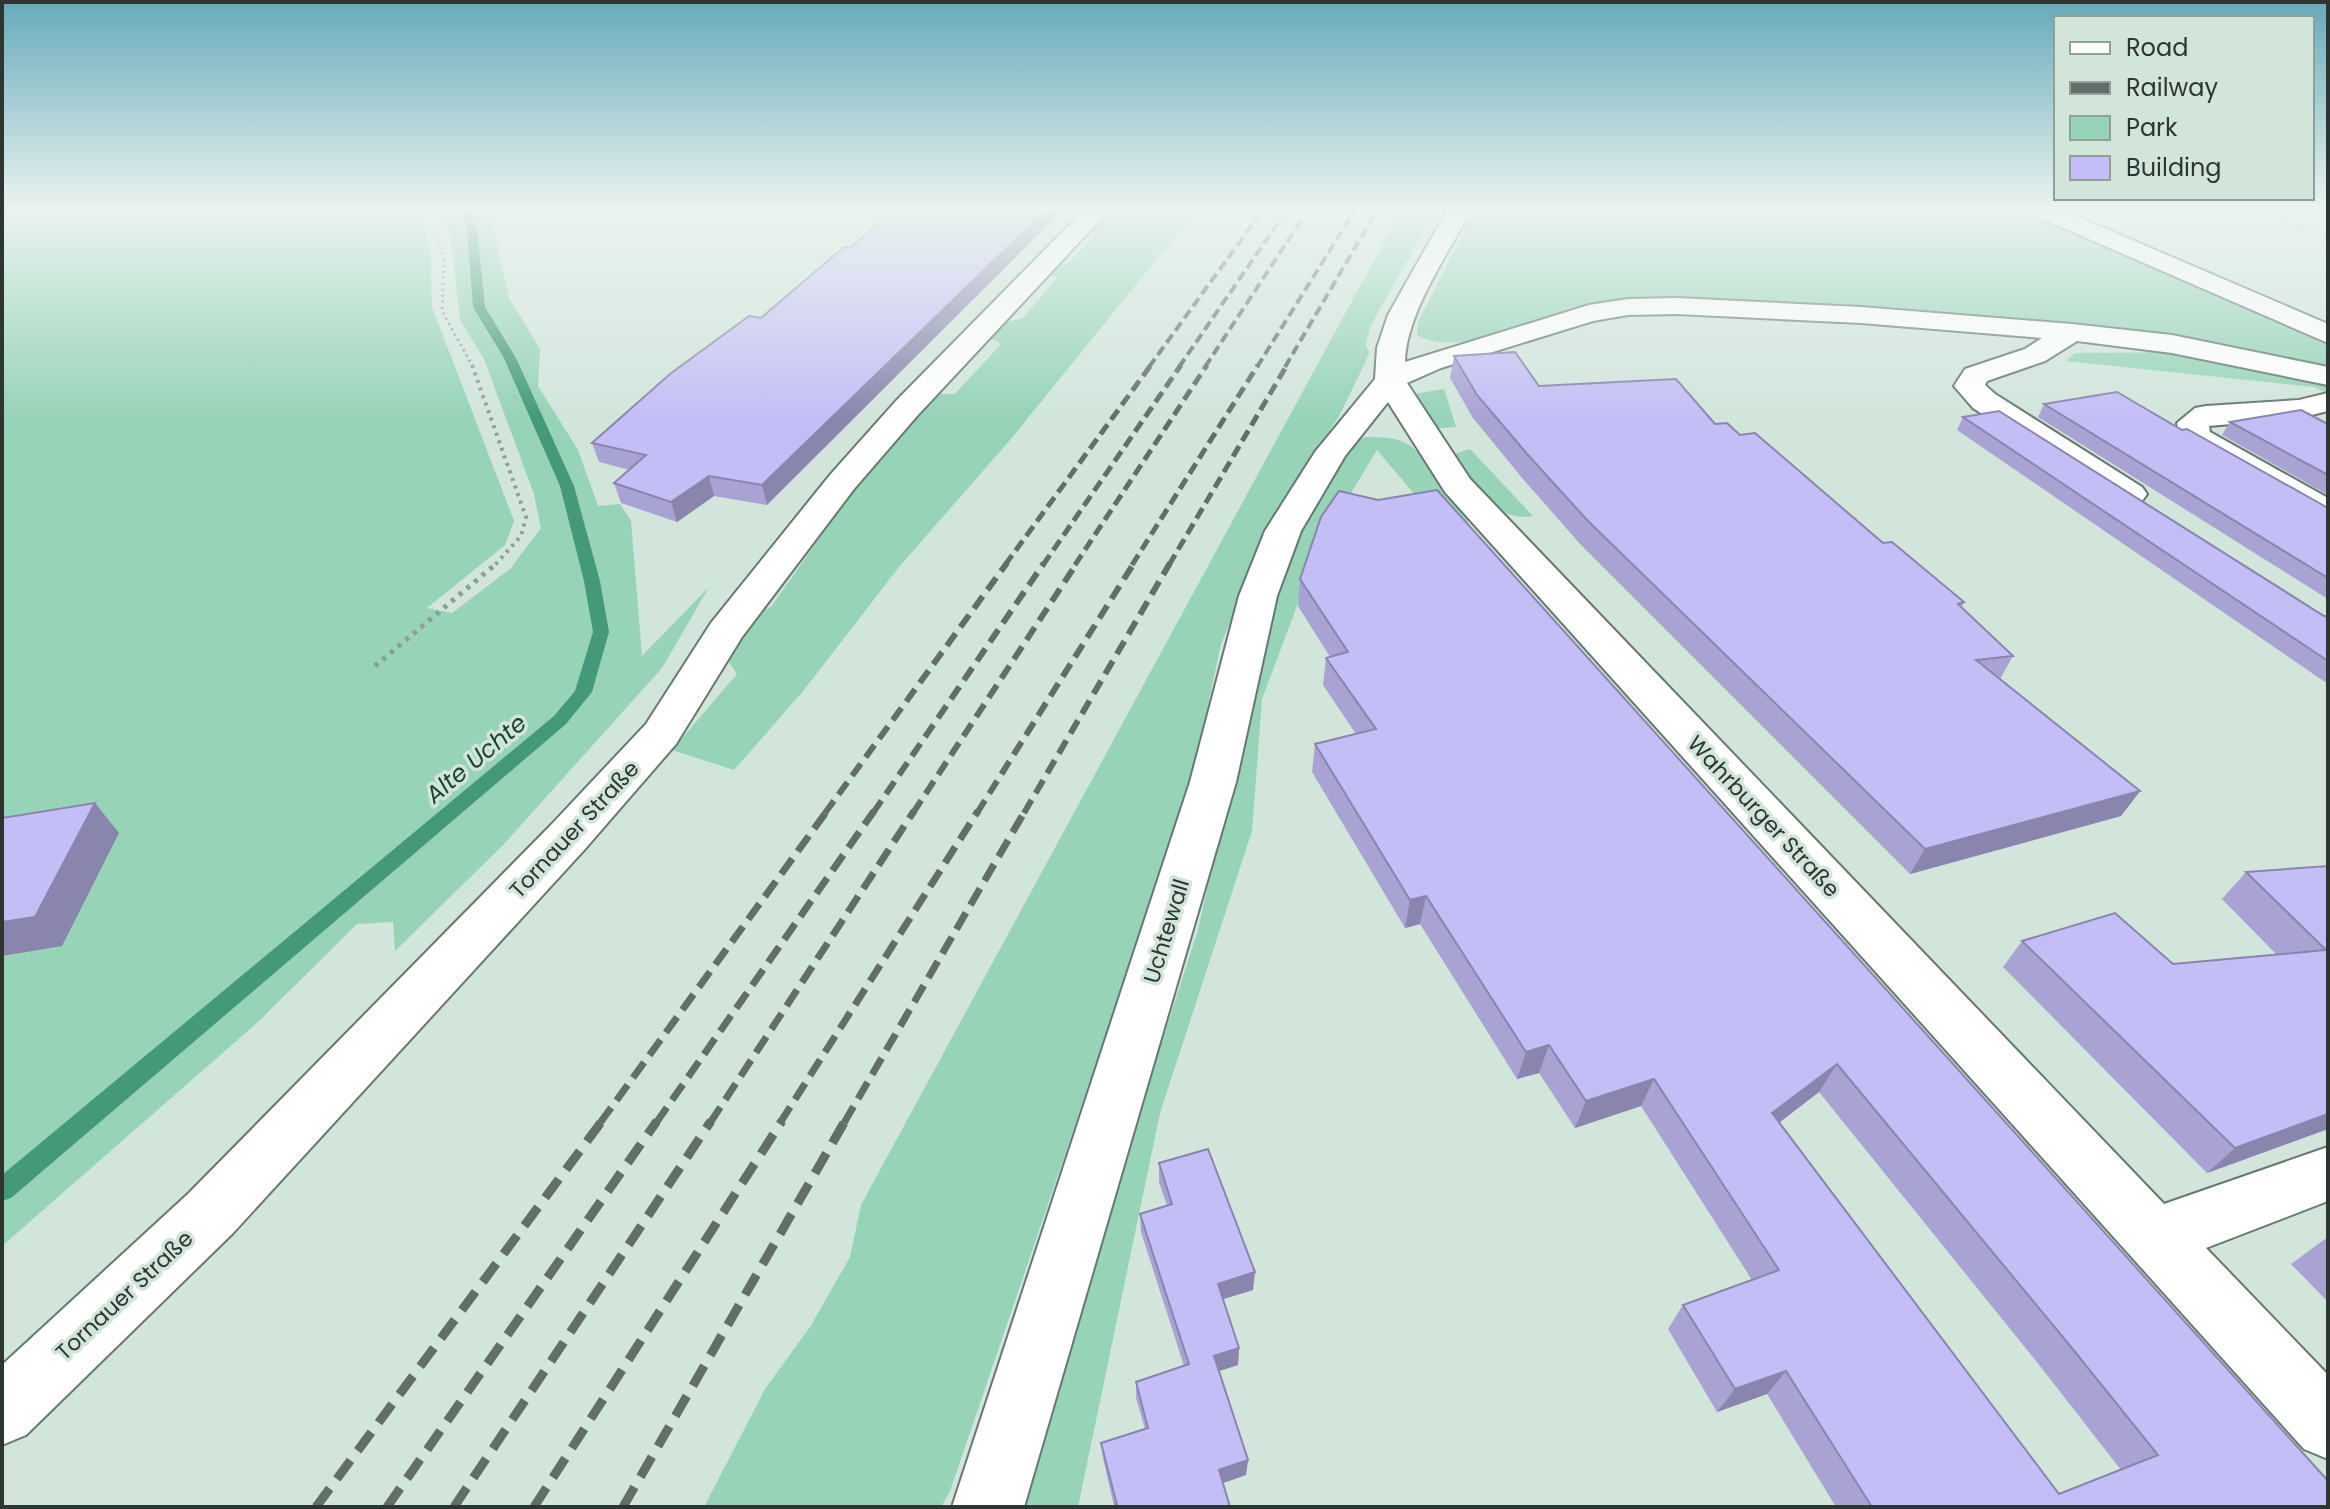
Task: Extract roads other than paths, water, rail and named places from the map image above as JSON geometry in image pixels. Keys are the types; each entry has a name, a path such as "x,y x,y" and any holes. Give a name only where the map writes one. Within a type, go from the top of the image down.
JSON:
{"street":[{"name":"Tornauer Straße","path":"2,1411 211,1213 568,837 661,734 725,632 842,482 906,409 1032,277"},
{"path":"1423,277 1402,315 1391,348 1390,380 1431,362 1589,313 1628,307 1677,306 1779,310 2072,332 2185,346 2328,376"},
{"path":"2197,277 2328,334"},
{"path":"2072,332 2035,355 1976,375 1969,386 1984,401 2156,510"},
{"name":"Wahrburger Straße","path":"1390,380 1457,485 2328,1425"},
{"name":"Uchtewall","path":"988,1507 1213,782 1258,596 1283,531 1331,452 1390,380"},
{"path":"2328,424 2314,405 2206,415 2193,423 2195,437 2328,512"},
{"path":"2156,1237 2328,1174"}],"waterway":[{"name":"Alte Uchte","path":"2,1190 560,720 583,692 601,632 592,581 567,486 510,358 479,307 476,277"}],"railway":[{"path":"1149,367 1214,277"},
{"path":"1179,367 1241,277"},
{"path":"1205,367 1264,277"},
{"path":"1257,367 1313,277"},
{"path":"1285,367 1338,277"},
{"path":"1005,565 1151,365"},
{"path":"1043,565 1181,365"},
{"path":"1075,565 1207,365"},
{"path":"1132,565 1258,365"},
{"path":"1169,565 1287,365"},
{"path":"825,813 1007,563"},
{"path":"873,813 1044,563"},
{"path":"913,813 1077,563"},
{"path":"977,813 1134,563"},
{"path":"1024,813 1170,563"},
{"path":"600,1123 827,811"},
{"path":"656,1123 874,811"},
{"path":"710,1123 914,811"},
{"path":"780,1123 978,811"},
{"path":"844,1123 1025,811"},
{"path":"316,1507 602,1121"},
{"path":"387,1507 657,1121"},
{"path":"454,1507 711,1121"},
{"path":"534,1507 782,1121"},
{"path":"623,1507 845,1121"}]}
